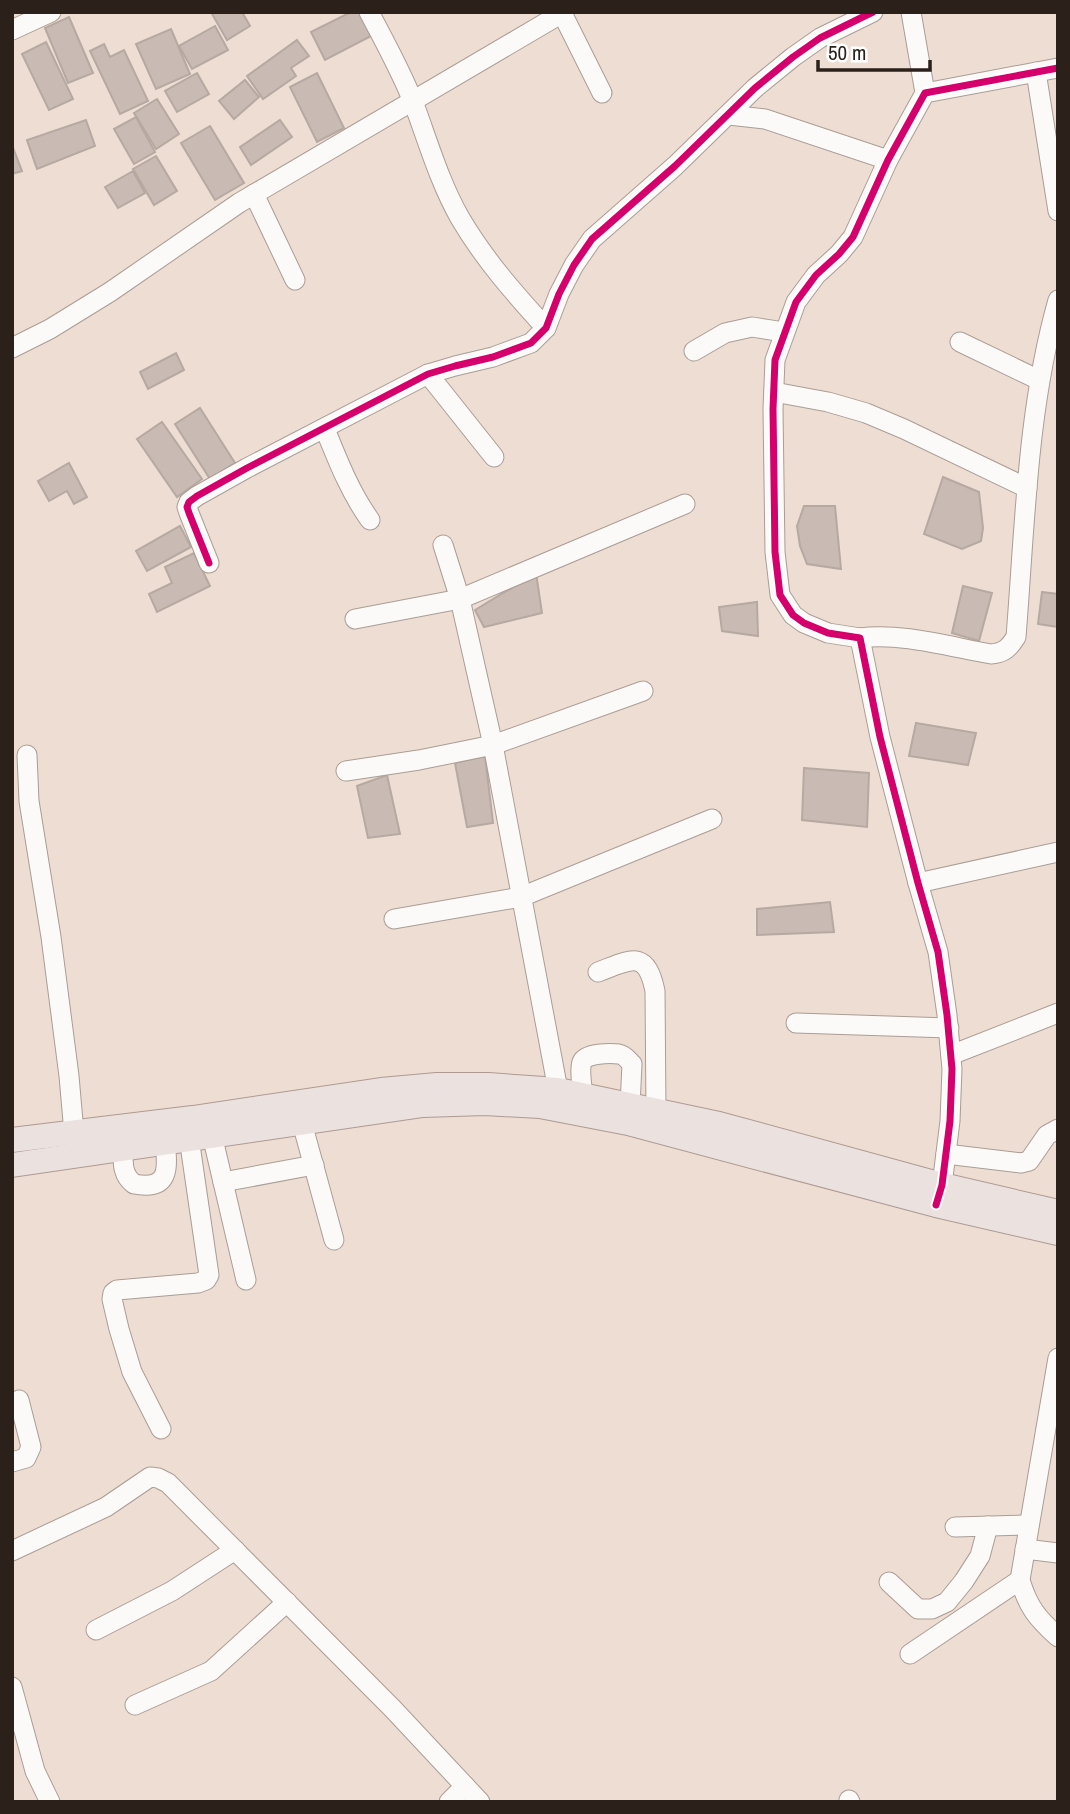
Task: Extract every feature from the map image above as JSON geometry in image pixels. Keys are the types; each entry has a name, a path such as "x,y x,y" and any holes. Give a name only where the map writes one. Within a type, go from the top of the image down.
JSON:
{"main road":[{"path":"12,1140 193,1118 382,1090 437,1085 488,1085 558,1090 719,1124 1058,1233"},
{"path":"12,1165 423,1105 540,1106 939,1195 1058,1212"}],"street":[{"path":"12,30 51,12"},
{"path":"369,12 412,100 458,216 495,270 546,328"},
{"path":"209,563 187,507 197,496 428,374 531,343 546,328 559,294 592,239 675,166 755,88 820,38 873,12"},
{"path":"911,12 925,93 888,160 853,237 816,275 796,302 775,360 775,551 780,595 793,615 828,633 860,638 876,636 921,641 991,654 1009,648 1016,637 1027,488 1039,380 1058,300"},
{"path":"12,348 50,329 110,292 254,194 563,13 602,93"},
{"path":"925,93 1058,68"},
{"path":"1036,72 1058,211"},
{"path":"729,115 765,119 888,160"},
{"path":"254,194 295,280"},
{"path":"694,351 725,333 752,327 784,332"},
{"path":"960,342 1039,380"},
{"path":"428,374 494,457"},
{"path":"774,392 828,402 866,413 1027,488"},
{"path":"325,429 356,500 370,520"},
{"path":"355,619 460,599 685,504"},
{"path":"443,545 460,599 493,745 558,1090"},
{"path":"860,638 880,737 938,952 952,1069 950,1121 939,1195"},
{"path":"346,771 493,745 643,691"},
{"path":"27,755 29,801 51,937 74,1133"},
{"path":"394,919 521,897 712,818"},
{"path":"918,883 1058,852"},
{"path":"598,972 628,961 639,961 647,966 655,991 656,1111"},
{"path":"951,1055 1058,1013"},
{"path":"796,1023 948,1028"},
{"path":"583,1095 581,1064 585,1058 590,1055 619,1054 632,1064 630,1106"},
{"path":"302,1123 334,1240"},
{"path":"946,1154 1021,1163 1029,1161 1047,1135 1058,1129"},
{"path":"122,1149 126,1177 134,1184 152,1185 161,1180 188,1138"},
{"path":"188,1138 223,1182 246,1280"},
{"path":"161,1429 132,1372 112,1299 117,1290 198,1283 206,1280 209,1275 188,1138"},
{"path":"223,1182 314,1165"},
{"path":"1058,1358 1020,1580 1025,1599 1038,1619 1058,1637"},
{"path":"12,1462 26,1458 30,1447 19,1400"},
{"path":"12,1551 106,1507 150,1477 168,1483 393,1709 480,1802"},
{"path":"955,1527 1029,1525"},
{"path":"889,1582 918,1609 932,1609 947,1602 980,1556 988,1526"},
{"path":"1025,1549 1058,1553"},
{"path":"96,1630 172,1591 235,1550"},
{"path":"910,1654 1020,1580"},
{"path":"135,1705 211,1671 287,1602"},
{"path":"12,1687 16,1715 35,1771 50,1802"},
{"path":"449,1802 465,1787"}],"building":[{"path":"211,12 242,12 250,26 227,40"},
{"path":"351,12 359,12 371,36 325,60 311,32"},
{"path":"69,17 93,73 68,83 45,28"},
{"path":"215,26 228,50 192,69 179,46"},
{"path":"171,29 190,74 156,89 136,44"},
{"path":"297,40 309,56 291,68 296,76 263,99 247,76"},
{"path":"46,42 73,99 49,110 22,54"},
{"path":"104,44 110,57 124,50 148,101 120,114 90,51"},
{"path":"197,73 209,94 177,112 165,91"},
{"path":"317,73 344,128 317,142 290,87"},
{"path":"245,80 259,97 234,119 219,101"},
{"path":"157,99 179,134 156,149 134,113"},
{"path":"136,117 155,152 134,164 114,129"},
{"path":"86,120 95,146 37,169 27,140"},
{"path":"280,120 292,137 251,165 240,147"},
{"path":"210,126 244,183 215,200 181,143"},
{"path":"12,145 22,171 12,174"},
{"path":"156,156 177,191 154,205 133,169"},
{"path":"133,171 145,193 118,208 105,187"},
{"path":"176,353 184,370 148,389 140,372"},
{"path":"200,408 235,463 210,479 175,424"},
{"path":"162,422 202,479 177,497 137,439"},
{"path":"69,463 87,497 74,504 67,491 49,501 38,481"},
{"path":"943,477 979,492 983,528 981,541 962,549 924,534"},
{"path":"804,506 835,506 841,569 807,564 800,546 797,526"},
{"path":"180,526 191,547 147,571 136,551"},
{"path":"194,553 210,586 157,612 149,594 172,583 165,567"},
{"path":"536,573 542,613 484,627 475,610"},
{"path":"963,586 992,593 979,641 952,633"},
{"path":"1042,592 1058,594 1058,627 1038,624"},
{"path":"757,602 758,636 722,631 719,607"},
{"path":"916,723 976,733 968,765 909,756"},
{"path":"485,756 493,823 467,827 455,763"},
{"path":"804,768 869,773 867,827 802,820"},
{"path":"387,775 400,834 368,838 357,786"},
{"path":"830,902 834,932 757,935 757,909"}],"cycle path":[{"path":"209,563 187,507 189,502 247,468 428,374 493,357 531,343 546,328 559,294 592,239 675,166 755,88 793,57 820,38 873,12"},
{"path":"936,1205 942,1185 950,1121 952,1069 938,952 880,737 860,638 828,633 804,623 793,615 780,595 775,552 775,360 796,302 816,275 853,237 888,160 925,93 1058,68"}]}
